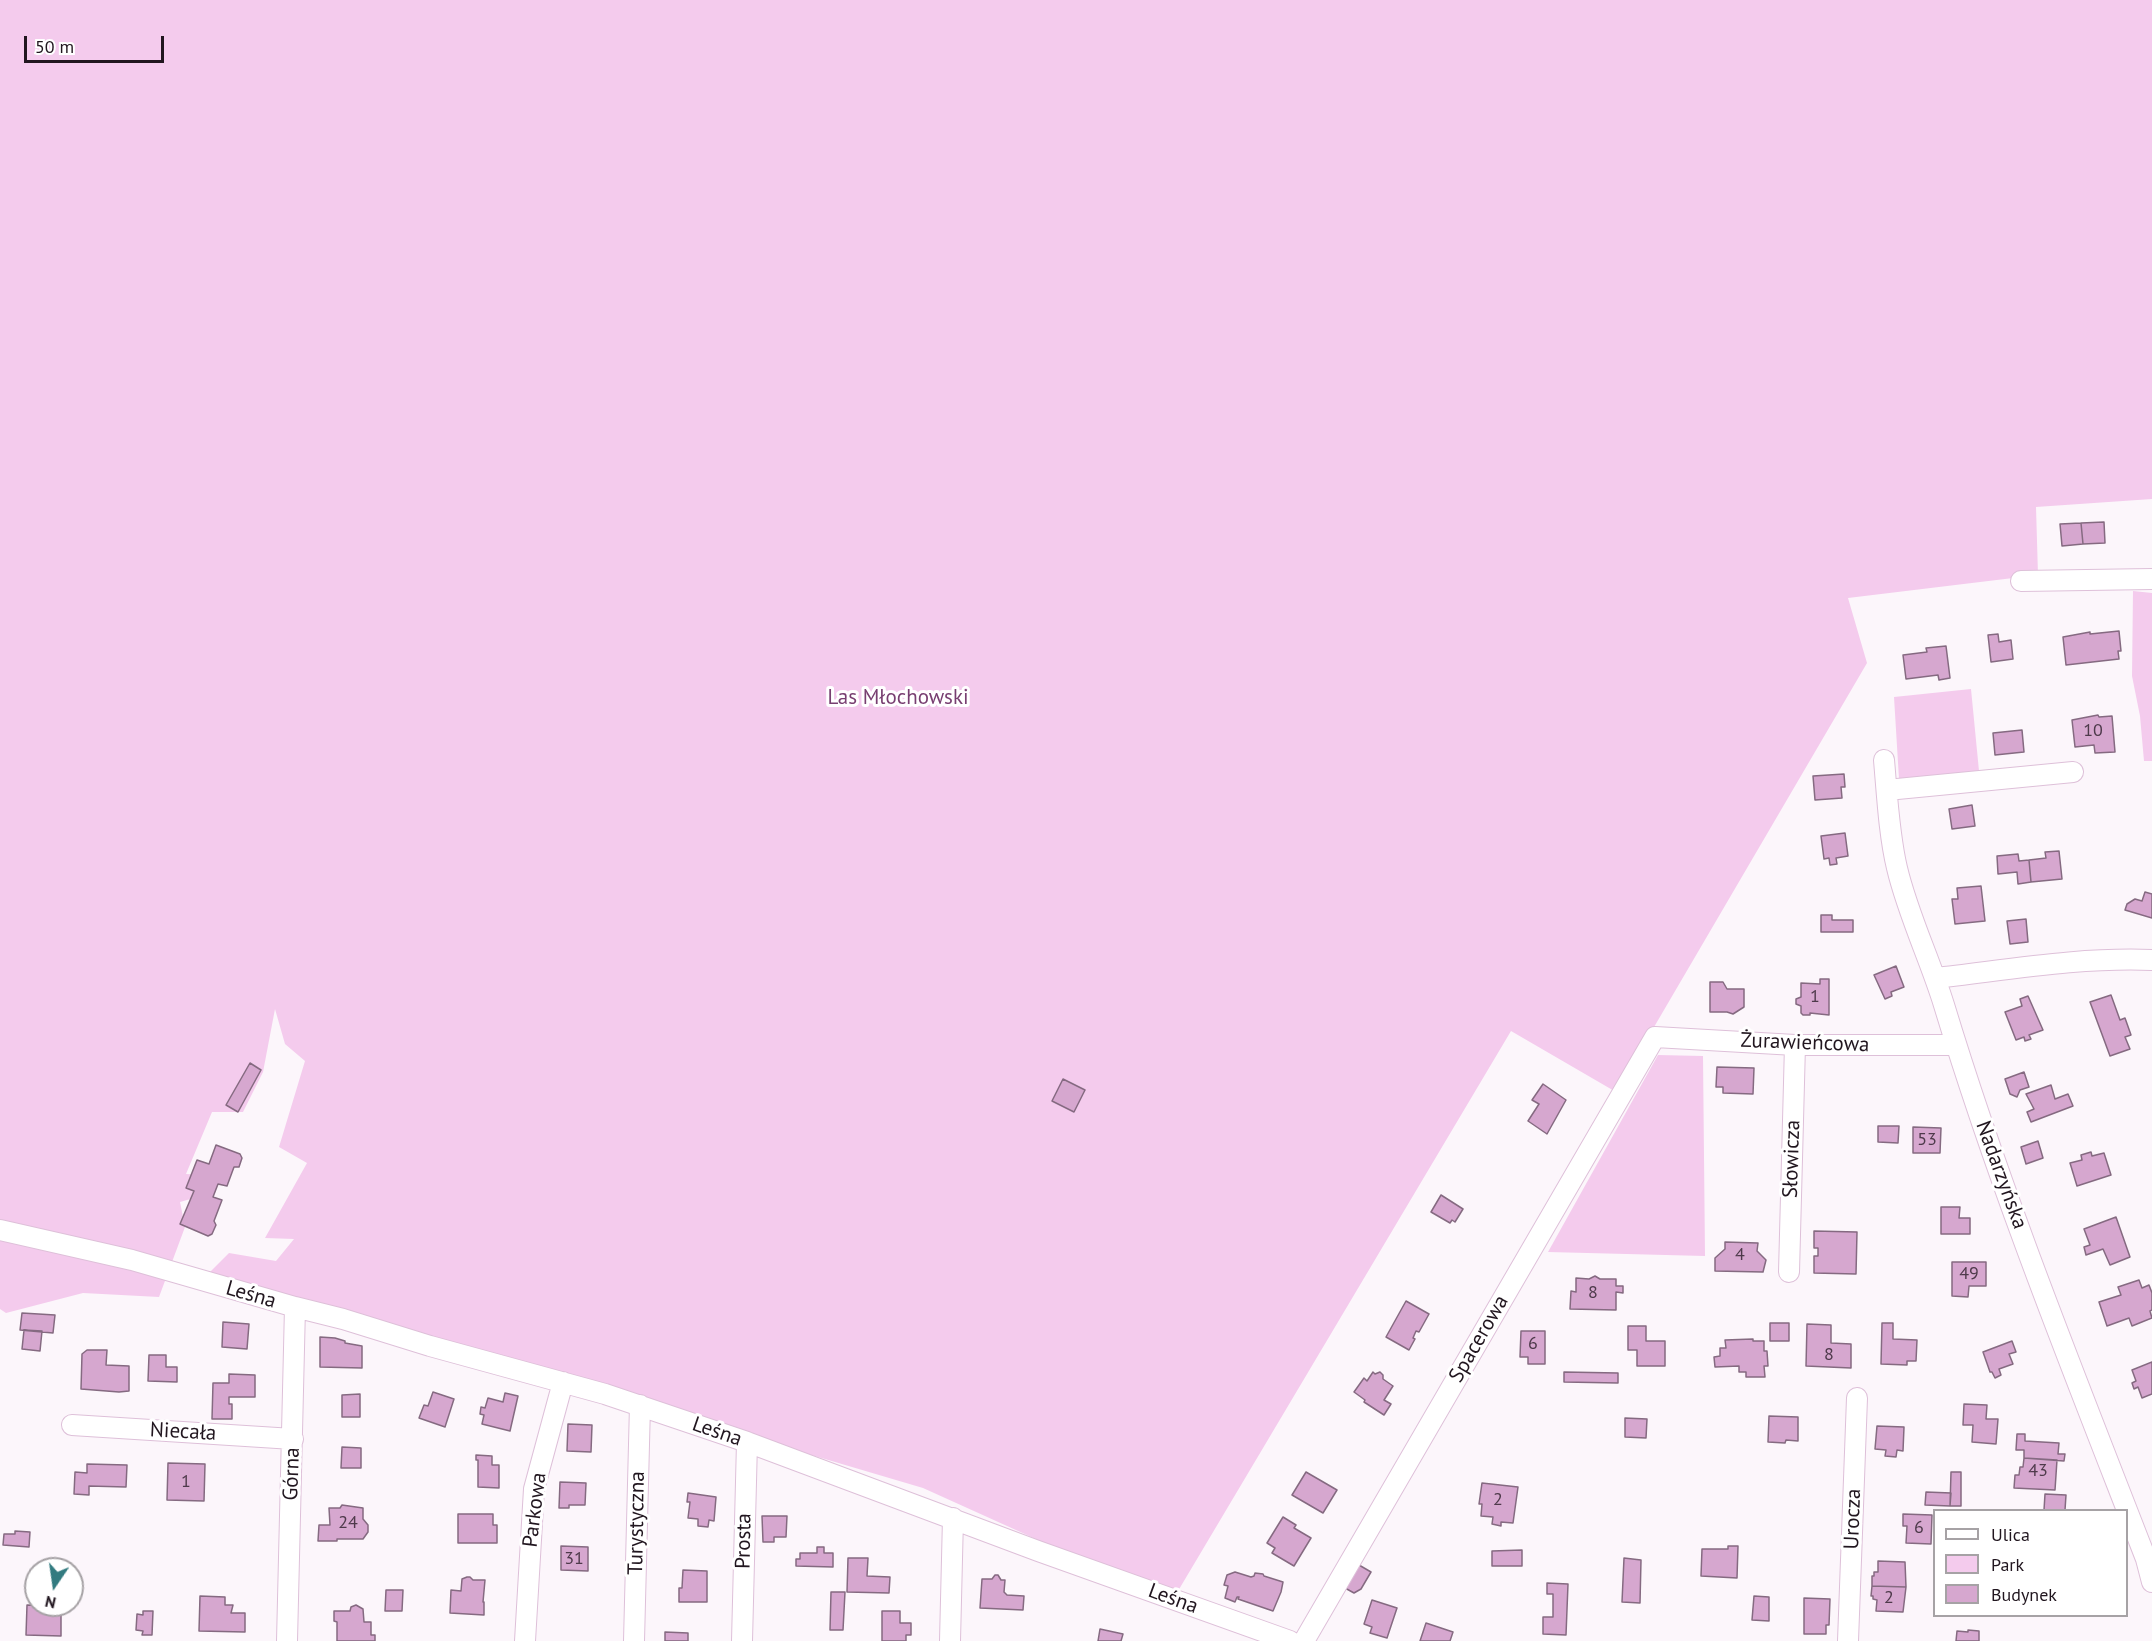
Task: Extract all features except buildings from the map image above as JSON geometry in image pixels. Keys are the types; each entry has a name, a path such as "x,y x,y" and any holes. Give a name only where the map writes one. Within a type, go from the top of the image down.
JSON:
{"street":[{"path":"2020,581 2152,579"},
{"name":"Nadarzyńska","path":"1884,760 1896,866 1911,915 1935,978 1996,1165 2127,1509"},
{"path":"1887,790 2073,772"},
{"path":"1935,978 2056,965 2152,960"},
{"name":"Żurawieńcowa","path":"1654,1037 1795,1046 1956,1046"},
{"name":"Spacerowa","path":"1304,1641 1654,1037"},
{"name":"Słowicza","path":"1789,1272 1795,1046"},
{"name":"Leśna","path":"0,1230 132,1260 295,1307 343,1318 430,1347 640,1405 1290,1641"},
{"name":"Górna","path":"287,1641 295,1307"},
{"name":"Parkowa","path":"525,1641 534,1490 563,1382"},
{"name":"Urocza","path":"1848,1641 1857,1398"},
{"name":"Turystyczna","path":"634,1641 640,1405"},
{"name":"Niecała","path":"72,1425 293,1438"},
{"name":"Prosta","path":"742,1641 747,1442"},
{"name":"Nadarzyńska","path":"2128,1512 2146,1559 2152,1582"},
{"path":"950,1641 953,1518"}],"green space":[{"name":"Las Młochowski","path":"0,0 2152,0 2152,499 2036,507 2038,575 1848,598 1867,663 1616,1092 1511,1031 1178,1591 1069,1554 923,1488 206,1276 229,1253 276,1261 294,1239 265,1238 307,1163 279,1147 305,1061 285,1044 275,1009 263,1072 243,1112 212,1112 186,1174 201,1175 201,1196 180,1202 185,1227 159,1297 83,1293 6,1313 0,1309"},
{"path":"2133,591 2152,593 2152,761 2144,761 2140,716 2132,676"},
{"path":"1971,689 1979,771 1899,779 1894,697"},
{"path":"1658,1055 1703,1056 1705,1256 1548,1252"}]}
